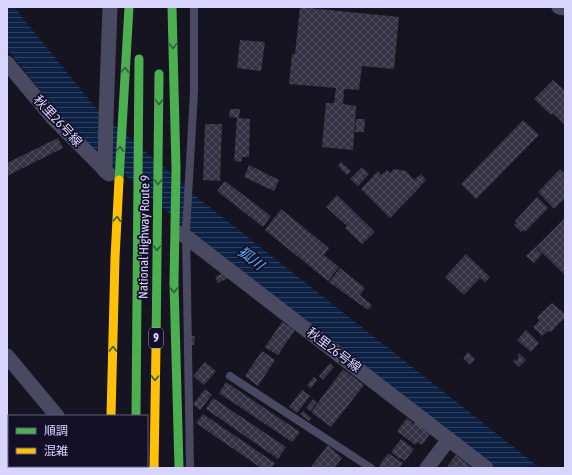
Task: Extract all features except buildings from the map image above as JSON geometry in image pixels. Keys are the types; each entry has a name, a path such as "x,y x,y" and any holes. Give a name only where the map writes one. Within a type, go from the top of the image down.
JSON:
{"highway":[{"path":"111,415 115,259 110,172 121,123 129,7"},
{"path":"172,7 176,169 182,231 174,283 179,468"},
{"name":"National Highway Route 9","path":"136,415 140,53"},
{"name":"National Highway Route 9","path":"154,468 159,65"},
{"path":"178,412 182,468"}],"street":[{"path":"110,7 106,117 110,172"},
{"path":"559,7 565,8"},
{"name":"秋里26号線","path":"7,63 54,118 110,172"},
{"name":"秋里26号線","path":"182,231 486,468"},
{"path":"7,356 56,415"},
{"path":"427,468 450,439"}],"lane":[{"path":"190,468 188,356 182,231 189,185 194,92 194,7"},
{"path":"230,376 371,468"}],"water":[{"name":"狐川","path":"7,7 14,7 100,113 187,187 193,194 540,468 494,468 320,332 217,254 73,131 7,49"}],"traffic: fast":[{"path":"119,180 129,7"},
{"path":"172,7 176,169 174,283 179,468"},
{"path":"136,415 139,59"},
{"path":"156,348 159,74"}],"traffic: slow":[{"path":"111,415 115,258 119,180"},
{"path":"154,468 156,348"}]}
